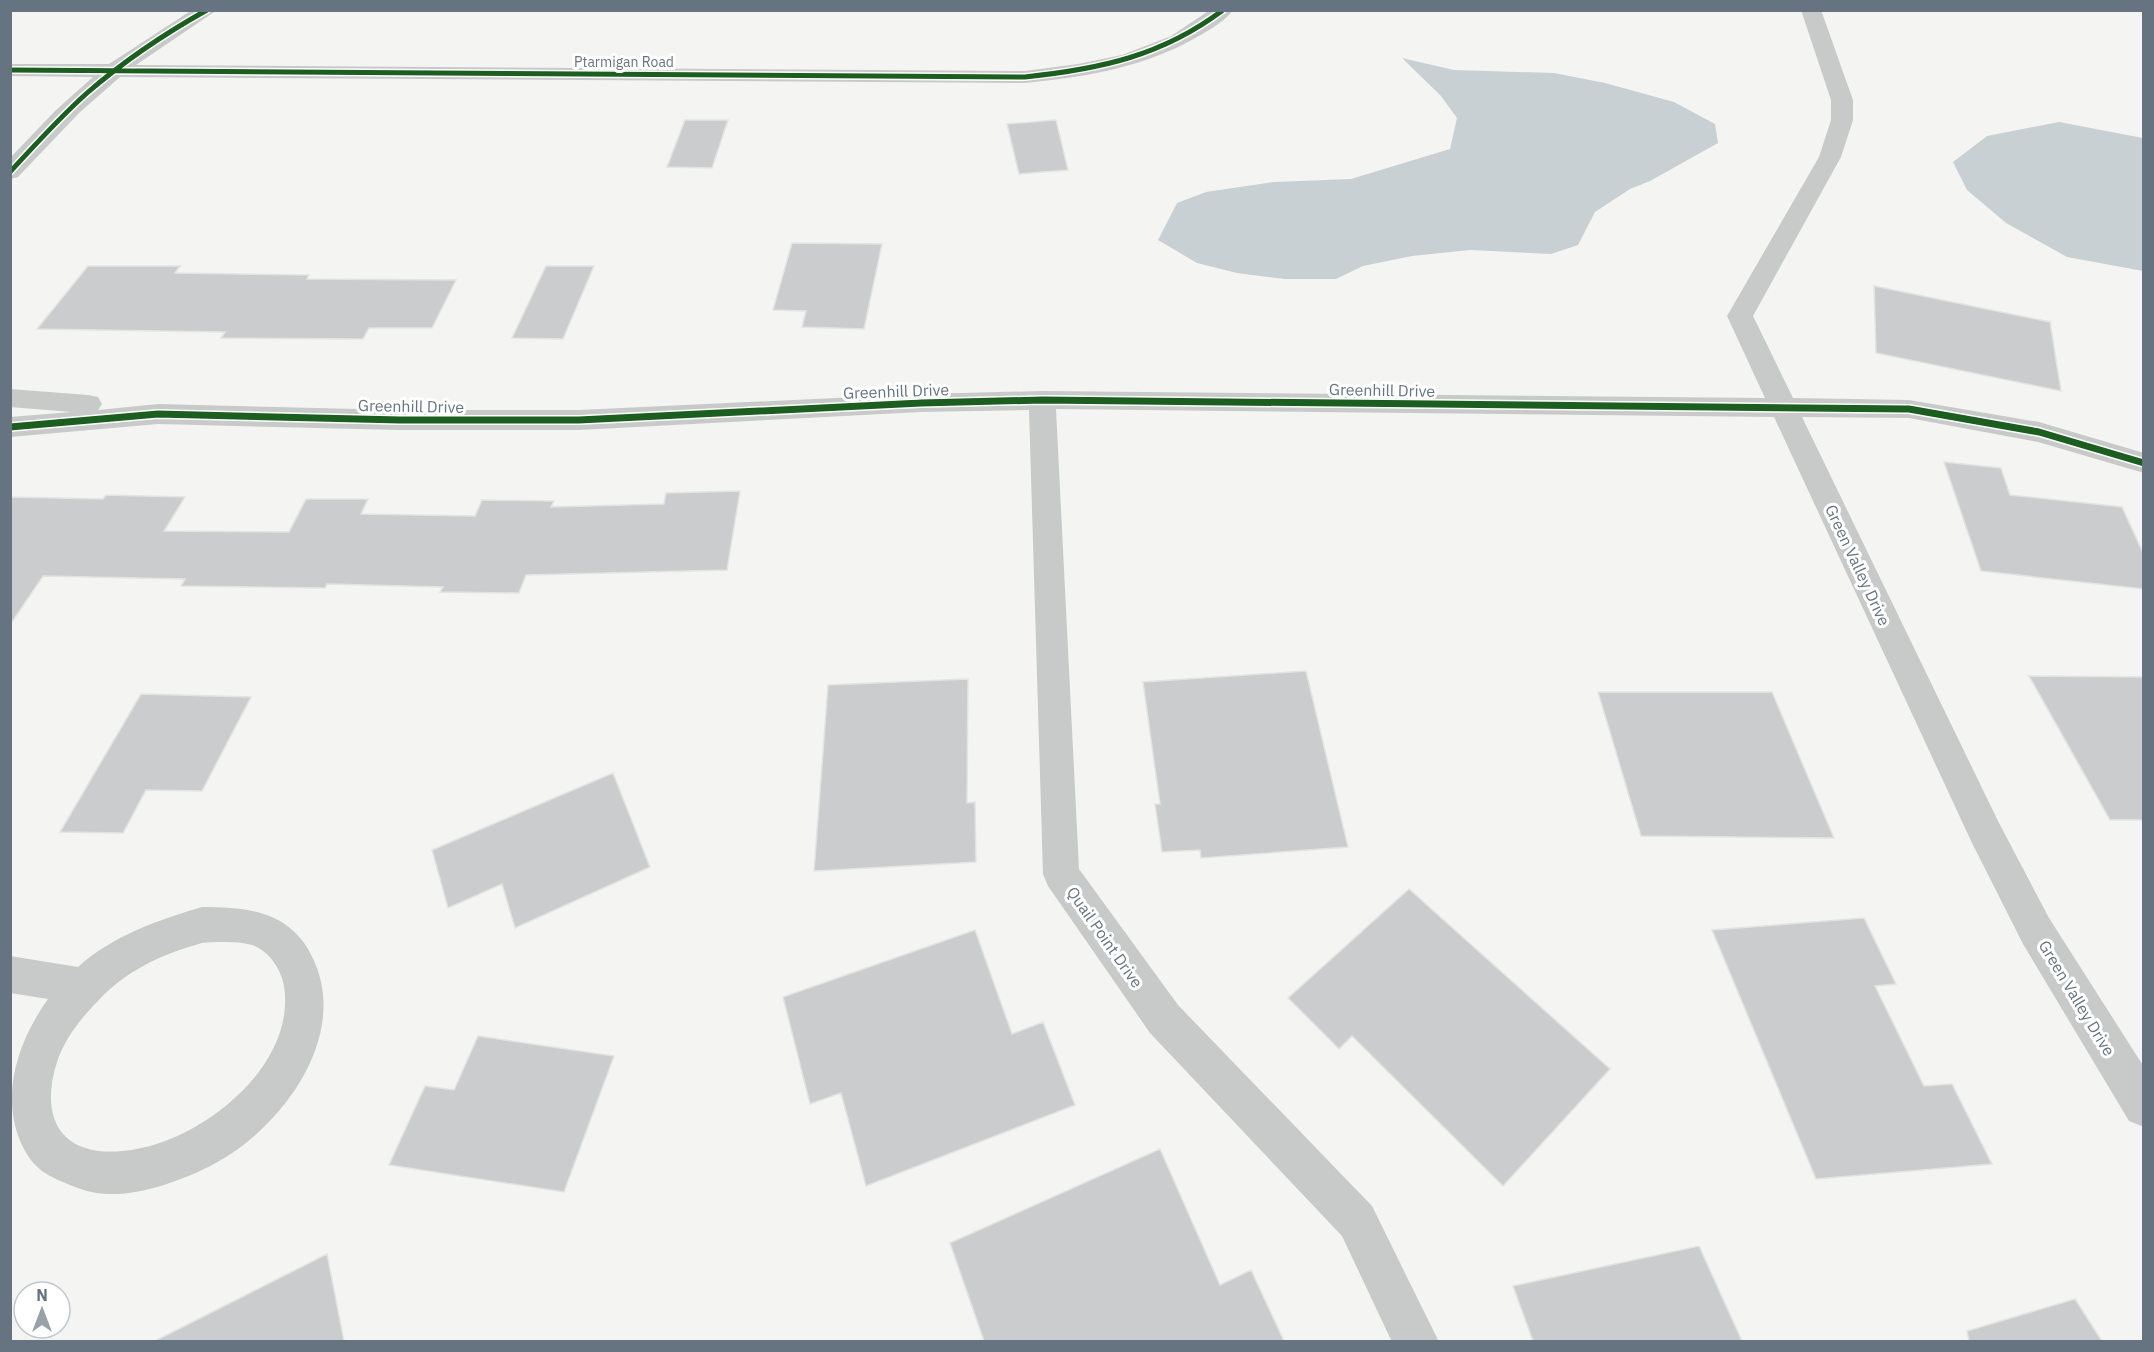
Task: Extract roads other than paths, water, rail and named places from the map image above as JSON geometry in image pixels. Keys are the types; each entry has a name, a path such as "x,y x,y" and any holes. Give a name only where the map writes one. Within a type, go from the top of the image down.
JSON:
{"street":[{"path":"10,172 69,109 112,72 147,46 207,10"},
{"name":"Ptarmigan Road","path":"10,70 1025,77 1083,70 1137,57 1194,32 1223,10"},
{"name":"Green Valley Drive","path":"1811,10 1842,100 1842,120 1830,157 1740,316 1990,842 2036,931 2144,1106"},
{"name":"Greenhill Drive","path":"10,398 80,402 158,414"},
{"name":"Greenhill Drive","path":"10,427 158,414 400,420 579,420 921,403 1042,400 1909,409 2039,432 2144,463"},
{"name":"Quail Point Drive","path":"1042,400 1061,874 1164,1019 1357,1221 1416,1341"},
{"path":"10,974 84,987 121,958 161,936 202,925 240,925 272,935 294,956 306,986 304,1021 290,1060 262,1099 220,1136 171,1162 120,1174 77,1168 44,1148 30,1113 32,1072 51,1028 84,987"}]}
